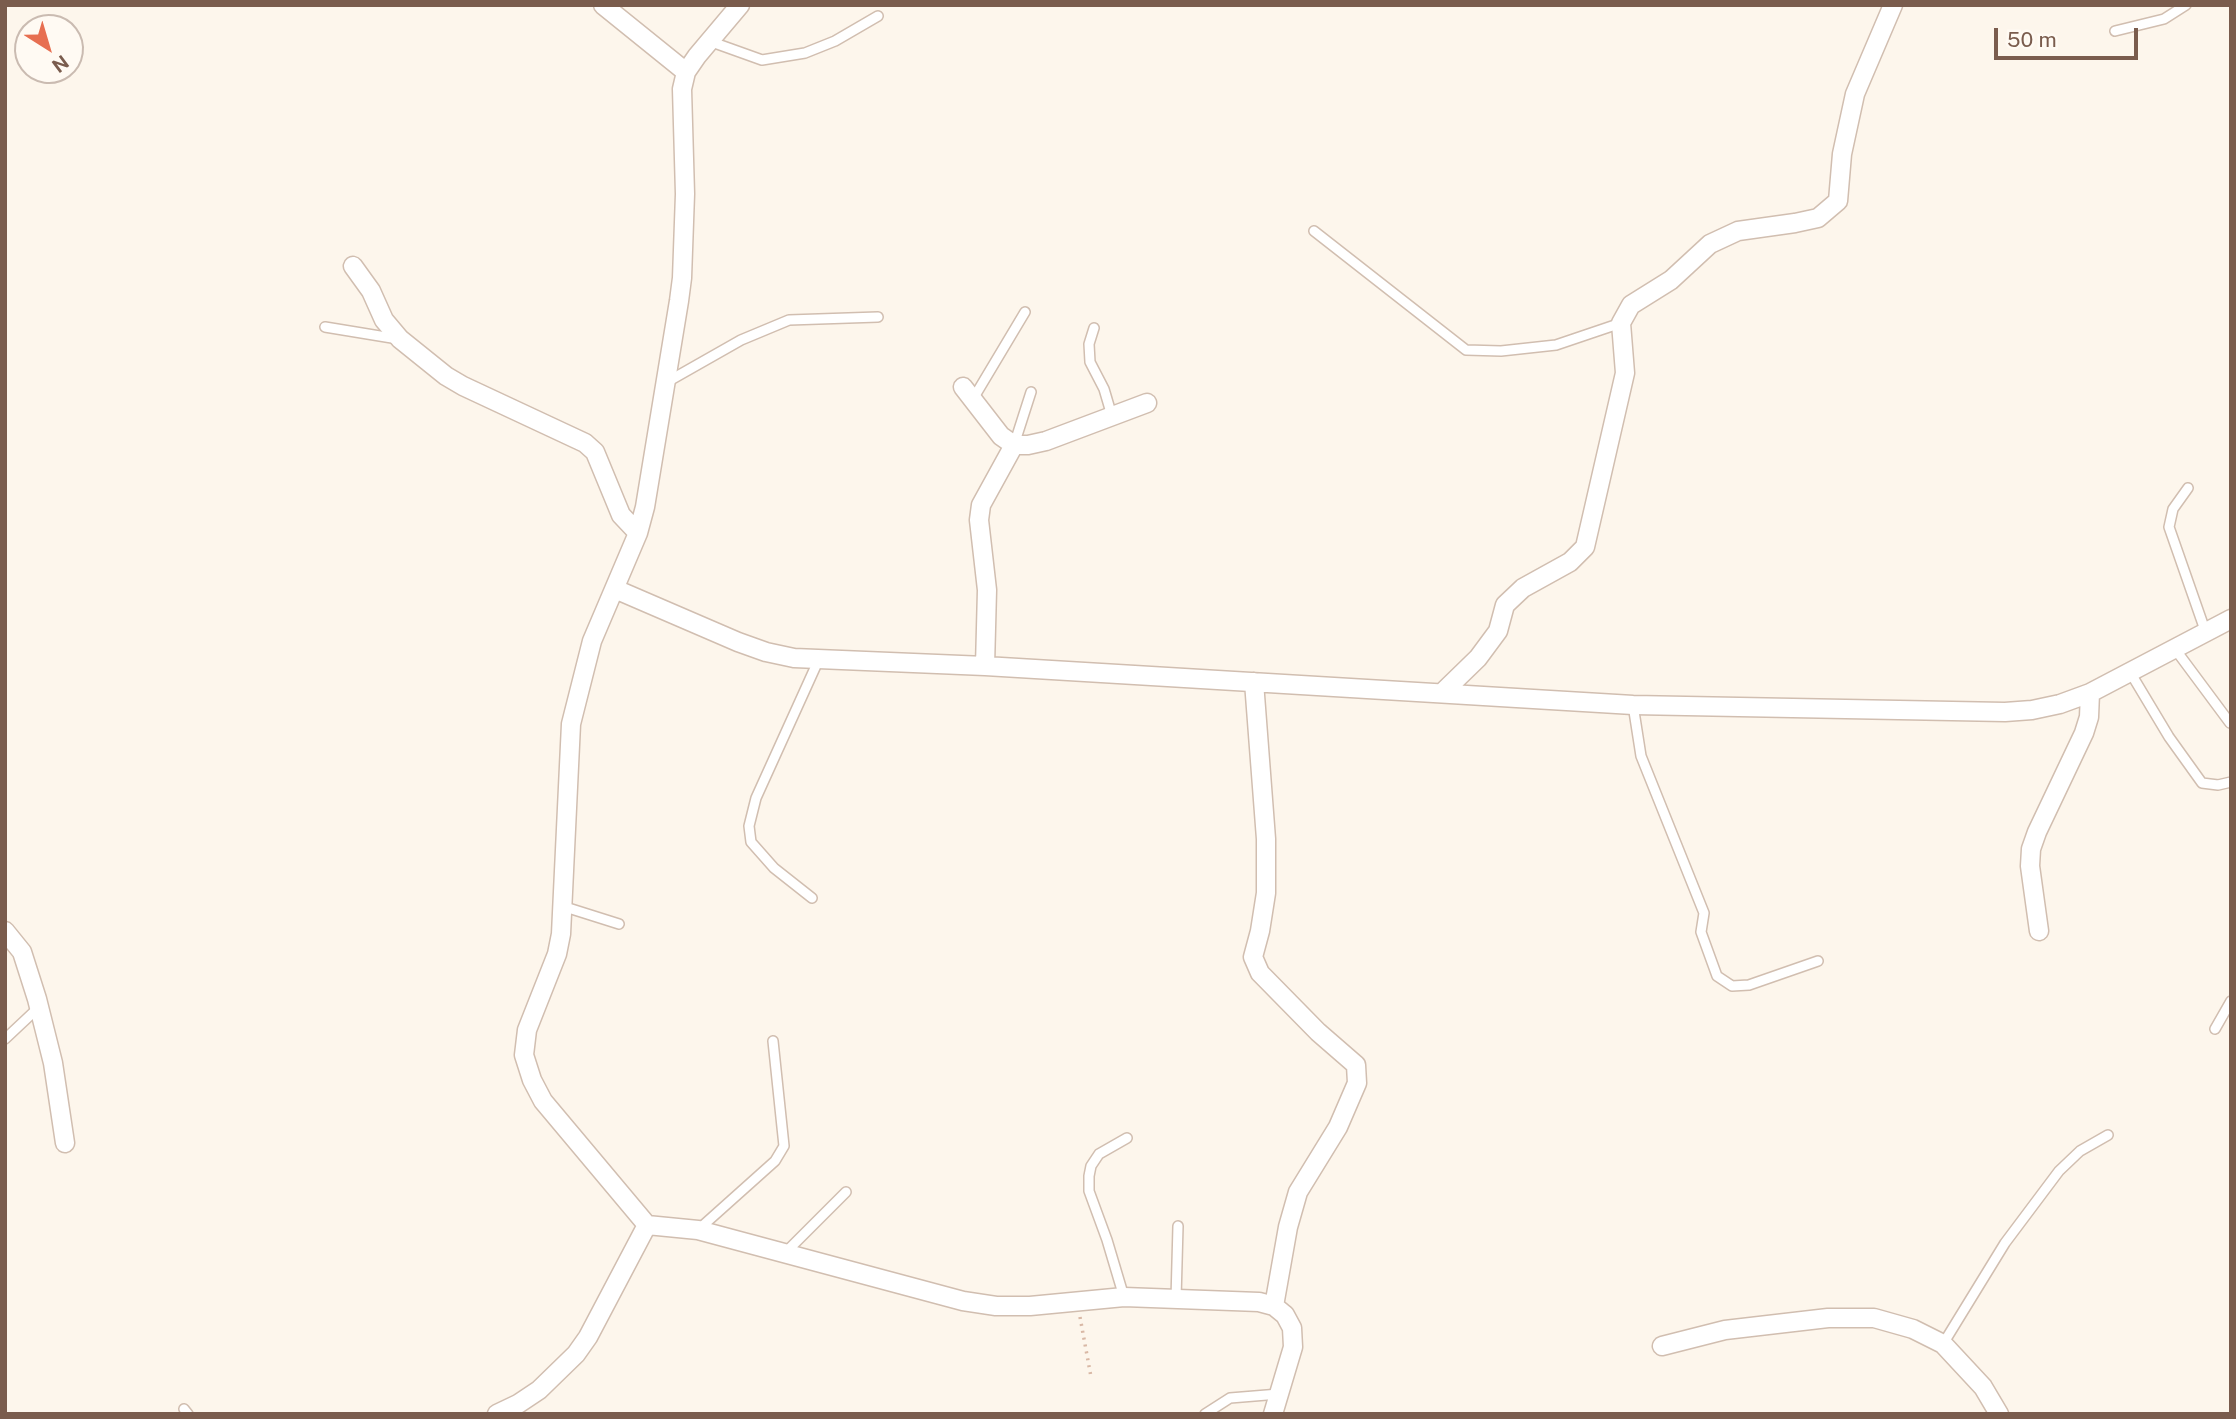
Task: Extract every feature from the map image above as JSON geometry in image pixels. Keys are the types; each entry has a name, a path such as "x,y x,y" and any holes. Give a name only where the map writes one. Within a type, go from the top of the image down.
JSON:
{"street":[{"path":"603,5 686,72"},
{"path":"740,5 686,72 682,89 685,194 682,278 645,508 638,533 592,641 571,723 561,934 527,1030 524,1055 531,1080 543,1101 647,1225 698,1230 963,1301 996,1306 1124,1297 1258,1302 1274,1306 1285,1315 1292,1328 1293,1347 1273,1414"},
{"path":"1442,693 1478,658 1499,631 1505,605 1523,587 1570,562 1584,547 1625,373 1620,323 1631,305 1671,280 1710,244 1738,231 1818,218 1838,201 1842,154 1855,94 1893,5"},
{"path":"353,266 371,291 384,320 400,339 446,376 585,443 595,452 621,515 638,533"},
{"path":"968,393 1001,436 1014,445 1046,441 1147,403"},
{"path":"985,666 987,590 979,520 981,505 1014,445"},
{"path":"615,589 738,642 794,658 985,666 1633,705 2005,712 2060,704 2090,693 2231,619"},
{"path":"1254,682 1266,839 1266,893 1253,957 1259,973 1318,1032 1356,1065 1357,1083 1338,1127 1298,1192 1288,1227 1274,1306"},
{"path":"2039,931 2030,866 2031,849 2084,733 2089,717 2090,693"},
{"path":"5,931 22,952 39,1007 53,1063 65,1143"},
{"path":"496,1414 539,1390 576,1354 588,1338 647,1225"},
{"path":"1662,1346 1725,1330 1839,1318 1874,1318 1913,1329 1943,1344 1983,1387 1999,1414"}],"lane":[{"path":"2115,31 2164,19 2186,5"},
{"path":"709,41 762,60 805,53 835,41 878,16"},
{"path":"1314,232 1466,350 1501,351 1556,345 1620,323"},
{"path":"968,393 1025,312"},
{"path":"666,383 741,340 789,320 878,317"},
{"path":"325,327 400,339"},
{"path":"1094,328 1089,344 1090,362 1104,389 1112,416"},
{"path":"1014,445 1031,392"},
{"path":"2188,488 2173,509 2169,527 2206,633"},
{"path":"2175,649 2230,723"},
{"path":"812,898 774,868 751,842 749,826 756,798 819,659"},
{"path":"2130,672 2169,737 2202,783 2218,785 2231,782"},
{"path":"1633,705 1641,756 1704,913 1701,932 1717,976 1732,986 1749,985 1818,961"},
{"path":"562,906 619,924"},
{"path":"2216,1029 2231,1001"},
{"path":"5,1039 39,1007"},
{"path":"698,1230 775,1161 784,1146 773,1041"},
{"path":"1943,1344 2005,1243 2059,1171 2080,1151 2108,1135"},
{"path":"1124,1297 1089,1191 1089,1176 1091,1166 1099,1154 1127,1138"},
{"path":"785,1253 846,1192"},
{"path":"1176,1299 1178,1226"},
{"path":"1205,1414 1230,1398 1279,1394"}],"path":[{"path":"1077,1301 1091,1377"}]}
